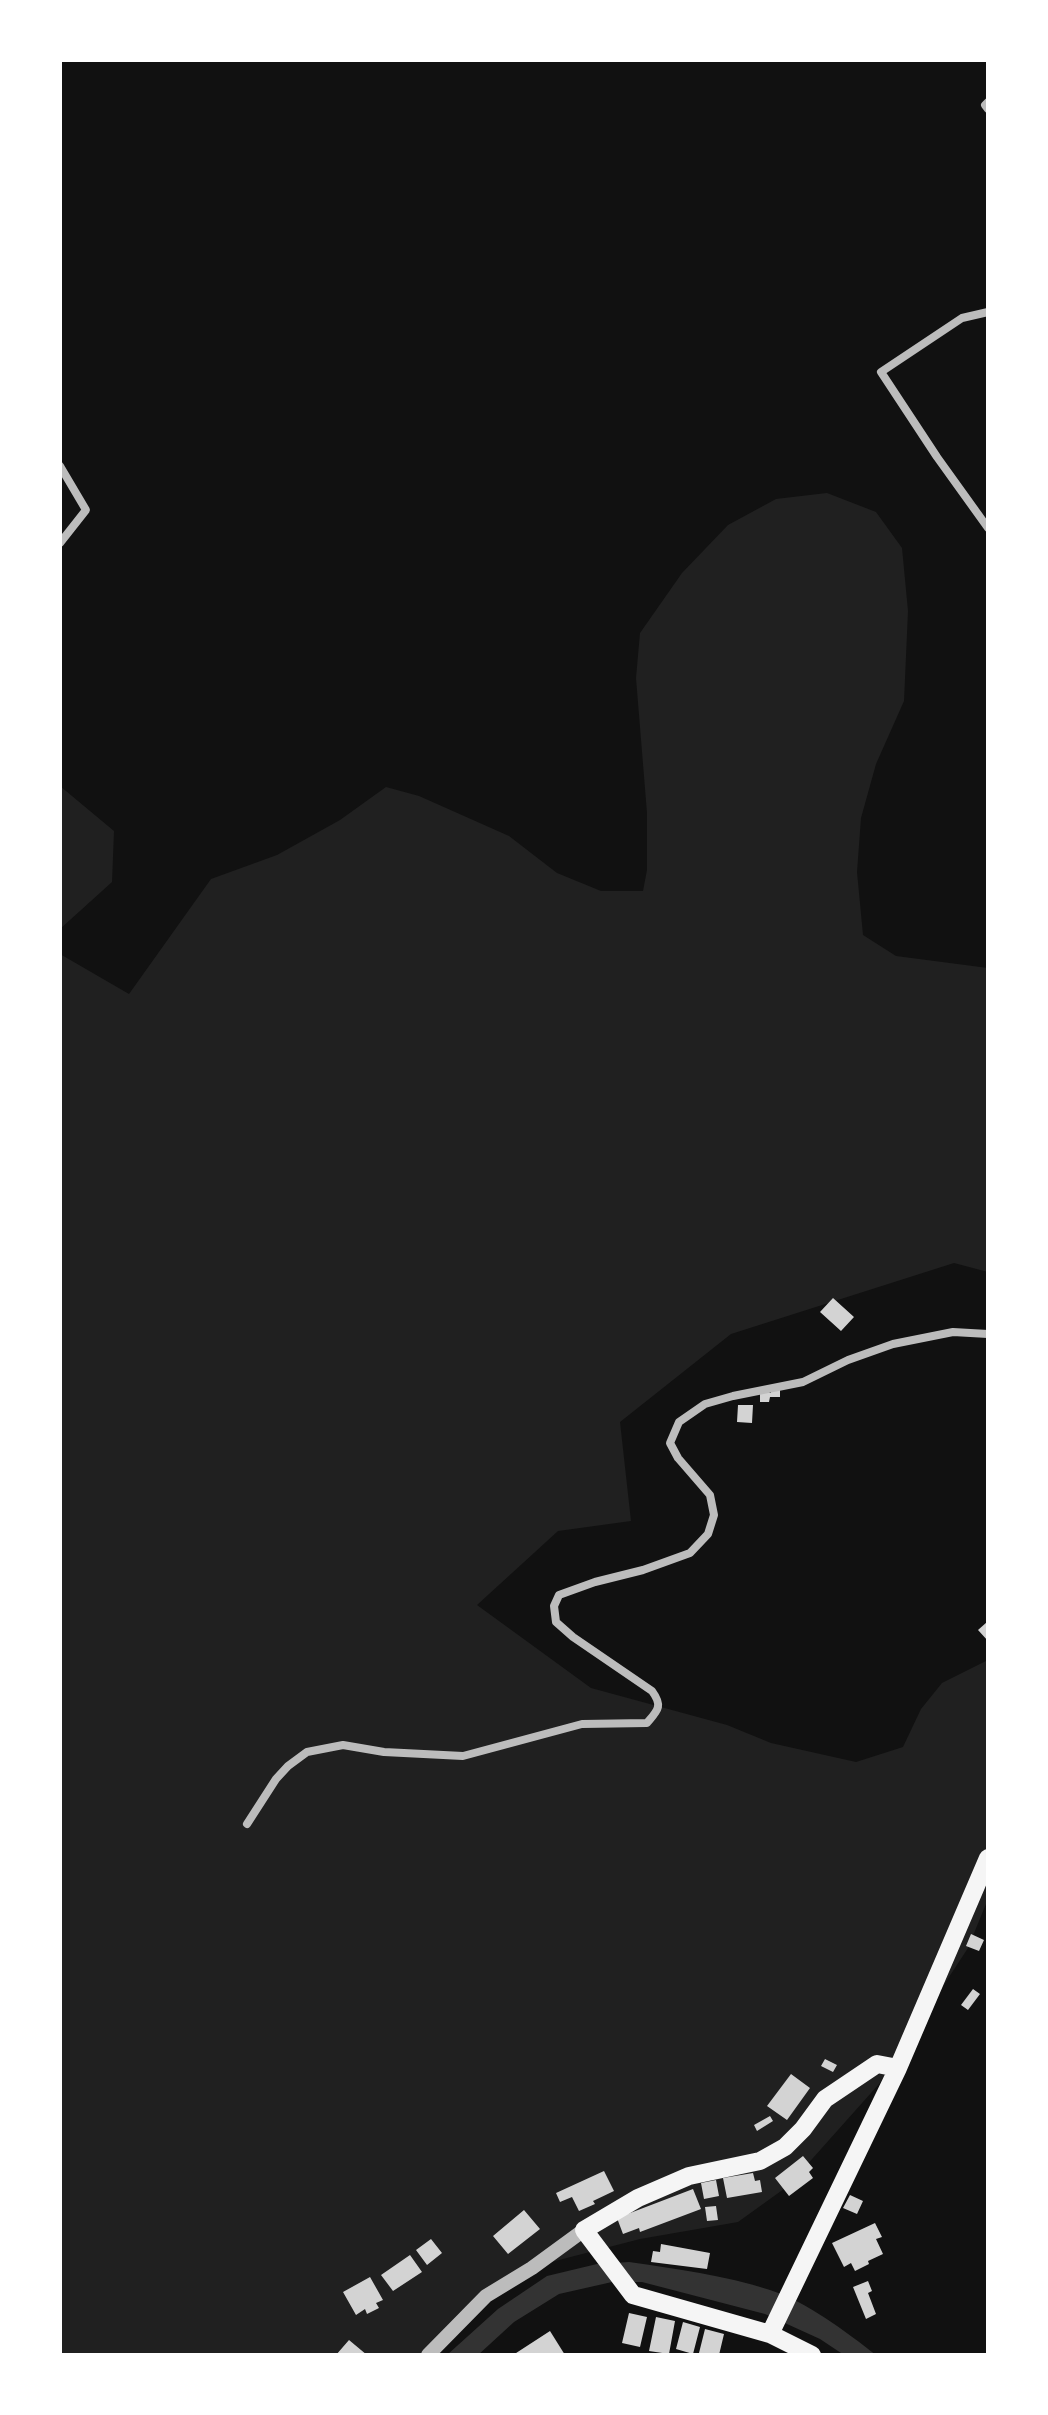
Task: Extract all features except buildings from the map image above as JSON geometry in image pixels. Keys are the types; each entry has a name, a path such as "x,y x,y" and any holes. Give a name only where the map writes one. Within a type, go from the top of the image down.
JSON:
{"main road":[{"path":"771,2333 898,2068 988,1858"},
{"path":"812,2355 771,2333 633,2295 584,2230 638,2198 689,2176 760,2161 785,2147 825,2099 865,2072 877,2064 898,2068"}],"street":[{"path":"988,102 985,105 988,109"},
{"path":"988,312 962,318 881,372 988,528"},
{"path":"60,466 86,510 60,543"},
{"path":"247,1824 276,1779 307,1752 343,1745 384,1752 463,1756 582,1724 647,1723 657,1711 658,1699 652,1691 573,1637 556,1622 554,1606 559,1595 690,1553 708,1534 714,1515 710,1495 678,1458 670,1443 679,1422 705,1404 803,1382 848,1360 893,1344 953,1332 988,1334"},
{"path":"428,2355 486,2296 532,2268 584,2230"}],"shaded area":[{"path":"827,493 876,512 902,548 908,611 904,701 876,764 861,818 857,872 863,935 896,956 988,968 988,1272 954,1263 731,1334 620,1422 631,1521 558,1531 477,1605 591,1688 727,1725 771,1743 856,1762 903,1747 921,1709 942,1683 988,1660 988,1899 968,1948 879,2084 788,2186 738,2222 640,2239 532,2267 459,2313 419,2355 60,2355 60,954 129,994 211,879 277,855 340,820 386,787 419,796 509,836 557,873 601,891 643,891 647,870 647,813 636,678 640,633 682,573 728,525 776,499"},
{"path":"60,786 114,831 112,882 60,929"},
{"path":"629,2262 718,2276 784,2295 839,2327 876,2355 844,2355 820,2339 765,2314 642,2282 612,2282 559,2294 514,2322 478,2355 447,2355 498,2309 547,2276 597,2264"}]}
